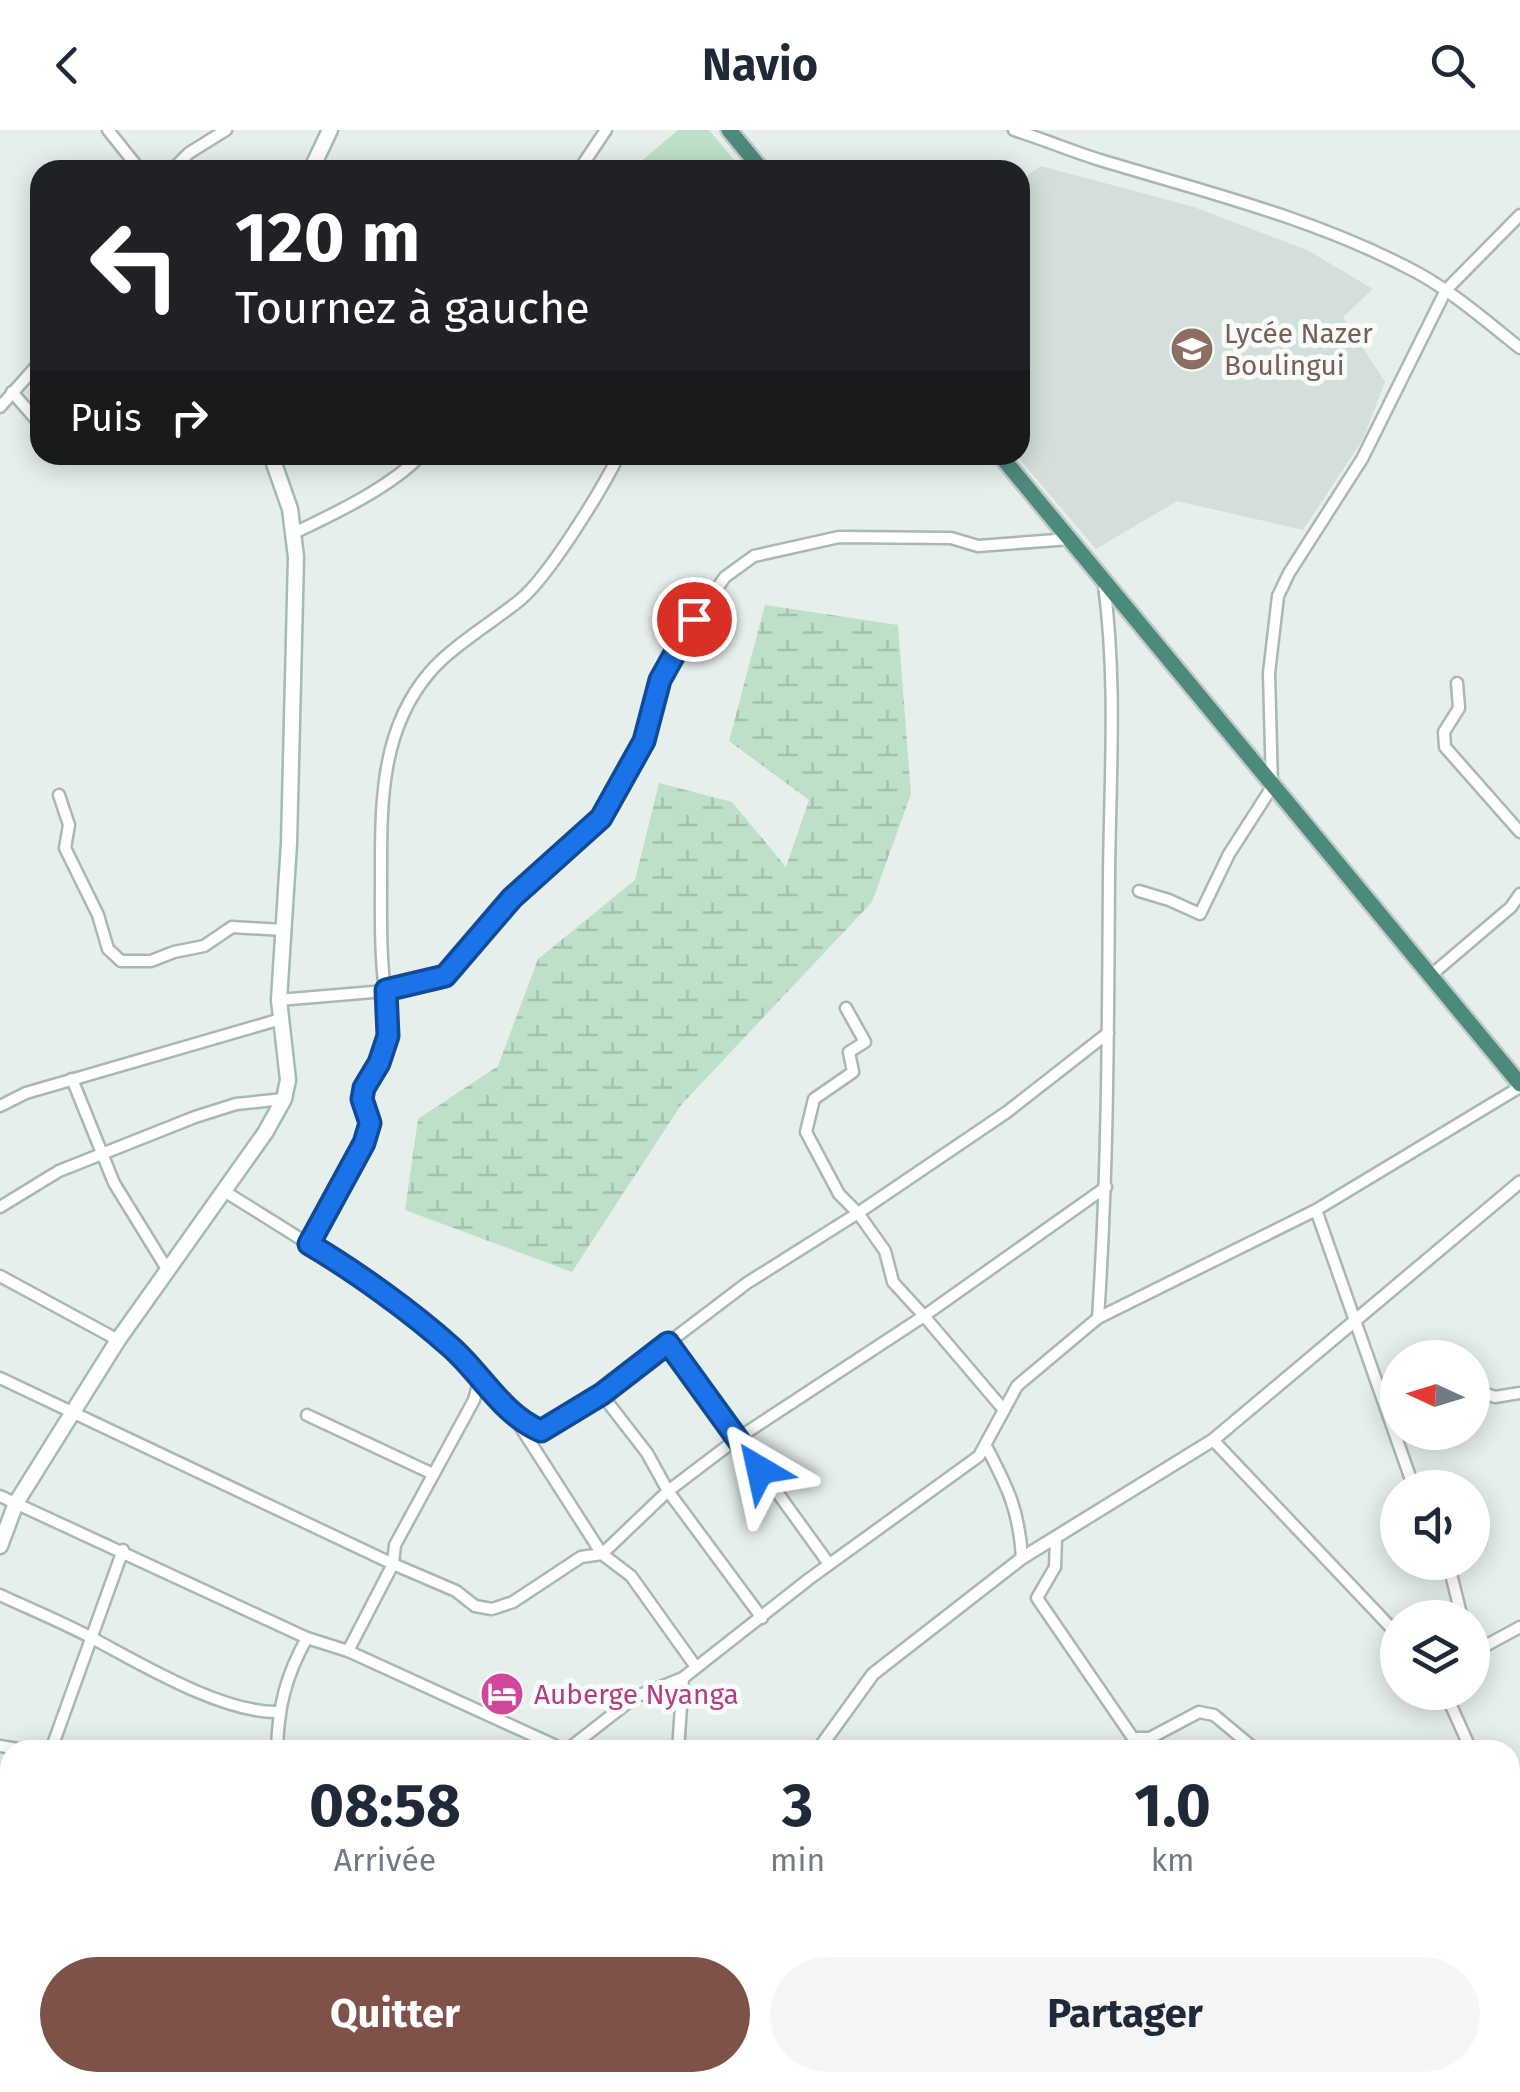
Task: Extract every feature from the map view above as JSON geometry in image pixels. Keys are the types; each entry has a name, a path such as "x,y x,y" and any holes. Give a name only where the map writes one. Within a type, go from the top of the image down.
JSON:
{"highway":[{"path":"728,130 754,160"},
{"path":"1008,465 1520,1086"}],"main road":[{"path":"316,160 330,130"},
{"path":"0,1546 16,1503 118,1340 266,1134 284,1099 288,1080 279,1000 295,649 294,532 275,465"}],"street":[{"path":"108,130 132,160"},
{"path":"183,160 226,130"},
{"path":"586,160 606,130"},
{"path":"1014,130 1275,213 1415,271 1446,290 1520,348"},
{"path":"1139,892 1200,914 1229,854 1272,787 1269,673 1278,596 1289,572 1362,459 1446,290 1520,216"},
{"path":"0,406 30,373"},
{"path":"12,392 30,413"},
{"path":"294,532 344,507 406,465"},
{"path":"309,1244 364,1143 370,1123 362,1099 364,1088 379,1063 388,1036 381,960 380,830 386,762 399,722 430,672 524,597 572,532 612,465"},
{"path":"279,1000 386,990 445,976 512,898 601,818 644,741 660,680 680,640 725,577 754,556 839,537 951,538 978,546 1071,539"},
{"path":"1098,1318 1106,1187 1113,727 1111,640 1103,576"},
{"path":"1457,682 1459,708 1444,732 1444,747 1520,832"},
{"path":"59,796 70,825 65,848 98,914 108,949 121,962 151,961 204,946 232,927 283,930"},
{"path":"1430,976 1512,907 1520,894"},
{"path":"846,1008 865,1042 849,1052 854,1072 814,1099 806,1132 839,1194 858,1213 884,1251 893,1282 1004,1410"},
{"path":"0,1106 26,1093 281,1019"},
{"path":"224,1191 338,1261 422,1324 453,1348 519,1421 541,1431 602,1394 758,1276 1007,1112 1108,1033"},
{"path":"72,1079 100,1154 130,1213 168,1269"},
{"path":"579,1740 634,1697 684,1678 829,1564 963,1468 986,1446 1017,1386 1098,1318 1316,1210 1520,1086"},
{"path":"0,1207 59,1170 100,1154 236,1104 284,1099"},
{"path":"825,1740 873,1674 1022,1558 1213,1440 1520,1182"},
{"path":"0,1378 456,1590 476,1606 492,1609 513,1602 581,1557 602,1554 668,1491 738,1438 924,1316 1106,1187"},
{"path":"1316,1210 1380,1386"},
{"path":"0,1276 118,1340"},
{"path":"668,1343 829,1564"},
{"path":"348,1651 393,1564 394,1544 474,1400 480,1378"},
{"path":"1490,1395 1520,1393"},
{"path":"602,1394 762,1618"},
{"path":"509,1409 602,1554 631,1576 696,1667"},
{"path":"307,1415 434,1474"},
{"path":"1213,1440 1380,1616"},
{"path":"986,1446 1011,1492 1022,1558"},
{"path":"0,1496 307,1638 348,1651 544,1740"},
{"path":"1056,1538 1056,1567 1036,1598 1133,1738 1150,1738 1198,1712 1214,1715 1244,1740"},
{"path":"56,1740 123,1550"},
{"path":"0,1595 94,1638 123,1658 230,1703 278,1712"},
{"path":"1490,1642 1520,1627"},
{"path":"278,1740 278,1712 284,1685 307,1638"},
{"path":"679,1740 684,1678"},
{"path":"1453,1710 1465,1740"}],"shaded area":[{"name":"Lycée Nazer Boulingui","path":"1041,166 1194,207 1309,251 1373,289 1343,317 1385,382 1363,439 1303,530 1177,501 1096,549 1025,465 1030,465 1030,173"}],"green space":[{"path":"678,130 709,130 734,160 643,160"},
{"path":"765,605 898,625 911,794 872,902 681,1105 572,1272 405,1210 418,1119 498,1066 538,959 635,880 659,783 732,802 786,867 809,800 729,741"}],"place":[{"name":"Lycée Nazer Boulingui","path":"1192,349"},
{"name":"Auberge Nyanga","path":"502,1694"}],"route":[{"path":"694,619 660,680 644,741 601,818 512,898 445,976 386,990 388,1036 379,1063 364,1088 362,1099 370,1123 364,1143 309,1244 338,1261 453,1348 519,1421 541,1431 602,1394 668,1343 760,1470"}]}
